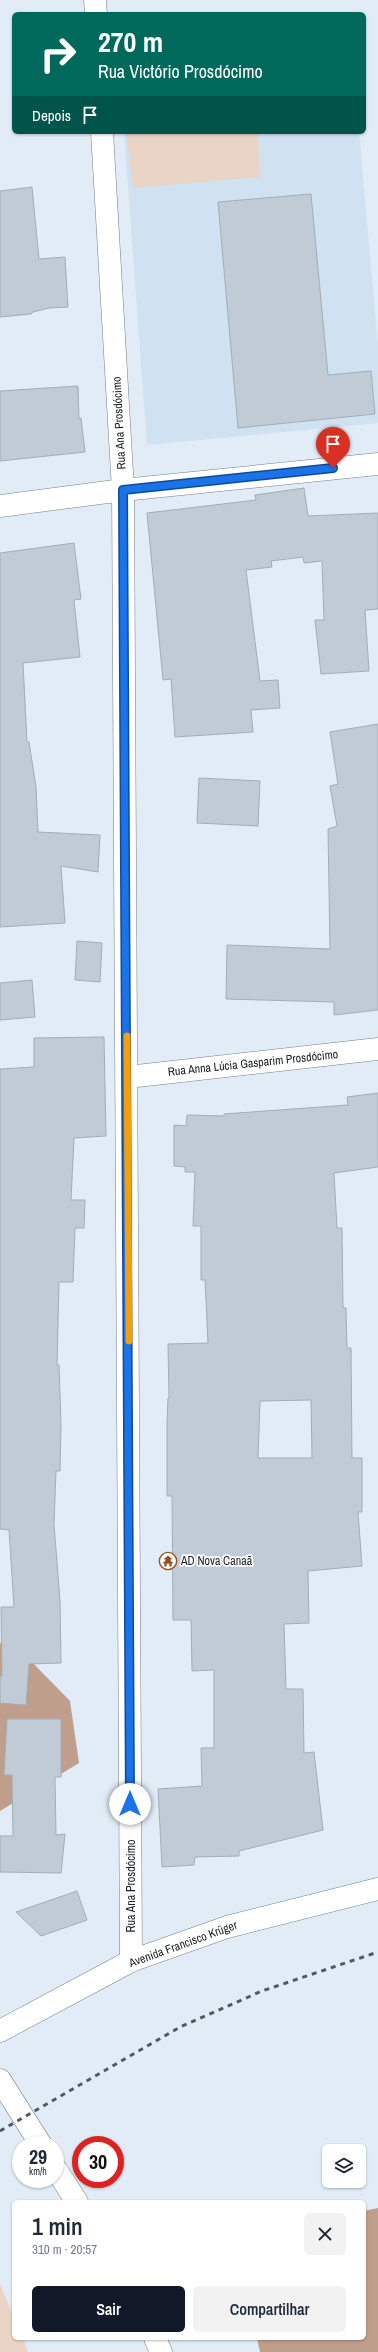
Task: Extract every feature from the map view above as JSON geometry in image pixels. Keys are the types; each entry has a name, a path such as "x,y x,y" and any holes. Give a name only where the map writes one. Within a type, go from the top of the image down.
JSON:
{"main road":[{"path":"95,0 96,12"},
{"name":"Rua Ana Prosdócimo","path":"102,134 123,490 128,1077 131,1961"},
{"path":"0,506 123,490 378,464"},
{"name":"Rua Anna Lúcia Gasparim Prosdócimo","path":"128,1077 378,1049"},
{"name":"Avenida Francisco Krüger","path":"0,2031 49,2003 131,1961 227,1927 378,1889"},
{"path":"0,2080 35,2136"},
{"path":"64,2182 76,2200"},
{"path":"156,2340 161,2352"}],"shaded area":[{"path":"124,134 359,134 378,347 378,423 147,445"},
{"path":"126,134 258,134 260,177 133,188"},
{"path":"0,1643 28,1658 70,1701 79,1763 0,1811"},
{"path":"378,2208 378,2352 260,2352 257,2340 366,2340 366,2211"},
{"path":"0,2284 12,2313 12,2340 24,2340 28,2352 0,2352"}],"building":[{"path":"32,187 39,259 65,257 68,307 49,308 33,312 31,314 0,317 0,191"},
{"path":"311,194 328,375 371,371 375,414 238,428 218,202"},
{"path":"78,386 79,419 81,418 85,452 0,461 0,391"},
{"path":"304,488 308,516 378,513 378,609 365,610 369,671 321,674 315,620 324,620 322,561 304,563 303,557 271,561 272,567 246,570 260,681 278,680 280,708 251,710 253,732 175,737 171,679 163,680 147,513 256,500 255,495"},
{"path":"74,543 81,599 74,600 80,657 23,663 27,742 29,742 36,787 38,832 100,835 98,872 61,866 65,923 0,927 0,553"},
{"path":"378,724 378,1010 334,1015 334,1002 226,999 227,945 330,949 328,829 337,826 330,786 338,784 330,732"},
{"path":"199,778 260,781 258,826 197,823"},
{"path":"77,941 102,943 100,982 75,980"},
{"path":"32,980 35,1017 0,1020 0,983"},
{"path":"104,1037 106,1136 74,1138 71,1200 85,1200 84,1228 75,1228 73,1282 59,1282 57,1365 59,1365 61,1425 60,1471 56,1471 54,1524 60,1601 61,1663 29,1664 26,1705 0,1703 0,1676 2,1676 1,1607 14,1607 9,1530 0,1529 0,1069 34,1067 34,1038"},
{"path":"378,1093 378,1167 334,1173 337,1228 342,1228 343,1308 346,1308 347,1348 351,1348 352,1458 362,1458 362,1512 358,1512 362,1566 308,1571 309,1623 284,1624 286,1689 303,1689 304,1753 314,1752 323,1830 239,1851 239,1856 195,1857 194,1865 162,1867 158,1789 202,1786 201,1748 214,1748 214,1670 192,1671 191,1620 173,1620 172,1496 167,1496 167,1423 169,1398 168,1344 208,1343 205,1280 201,1280 201,1226 193,1226 195,1172 185,1172 185,1167 174,1166 174,1125 186,1126 187,1115 224,1116 224,1114 348,1105 347,1097","holes":["311,1400 312,1458 258,1458 260,1401"]},
{"path":"7,1719 61,1719 61,1777 55,1777 56,1835 65,1834 61,1873 0,1872 0,1836 13,1836 12,1775 4,1775"},
{"path":"77,1891 87,1920 41,1936 16,1912"}],"railway":[{"path":"0,2131 180,2027 262,1991 378,1952"}],"slow traffic":[{"path":"127,1036 129,1341"}],"place":[{"name":"AD Nova Canaã","path":"168,1561"}],"route":[{"path":"130,1804 128,1109 123,490 333,468"}]}
